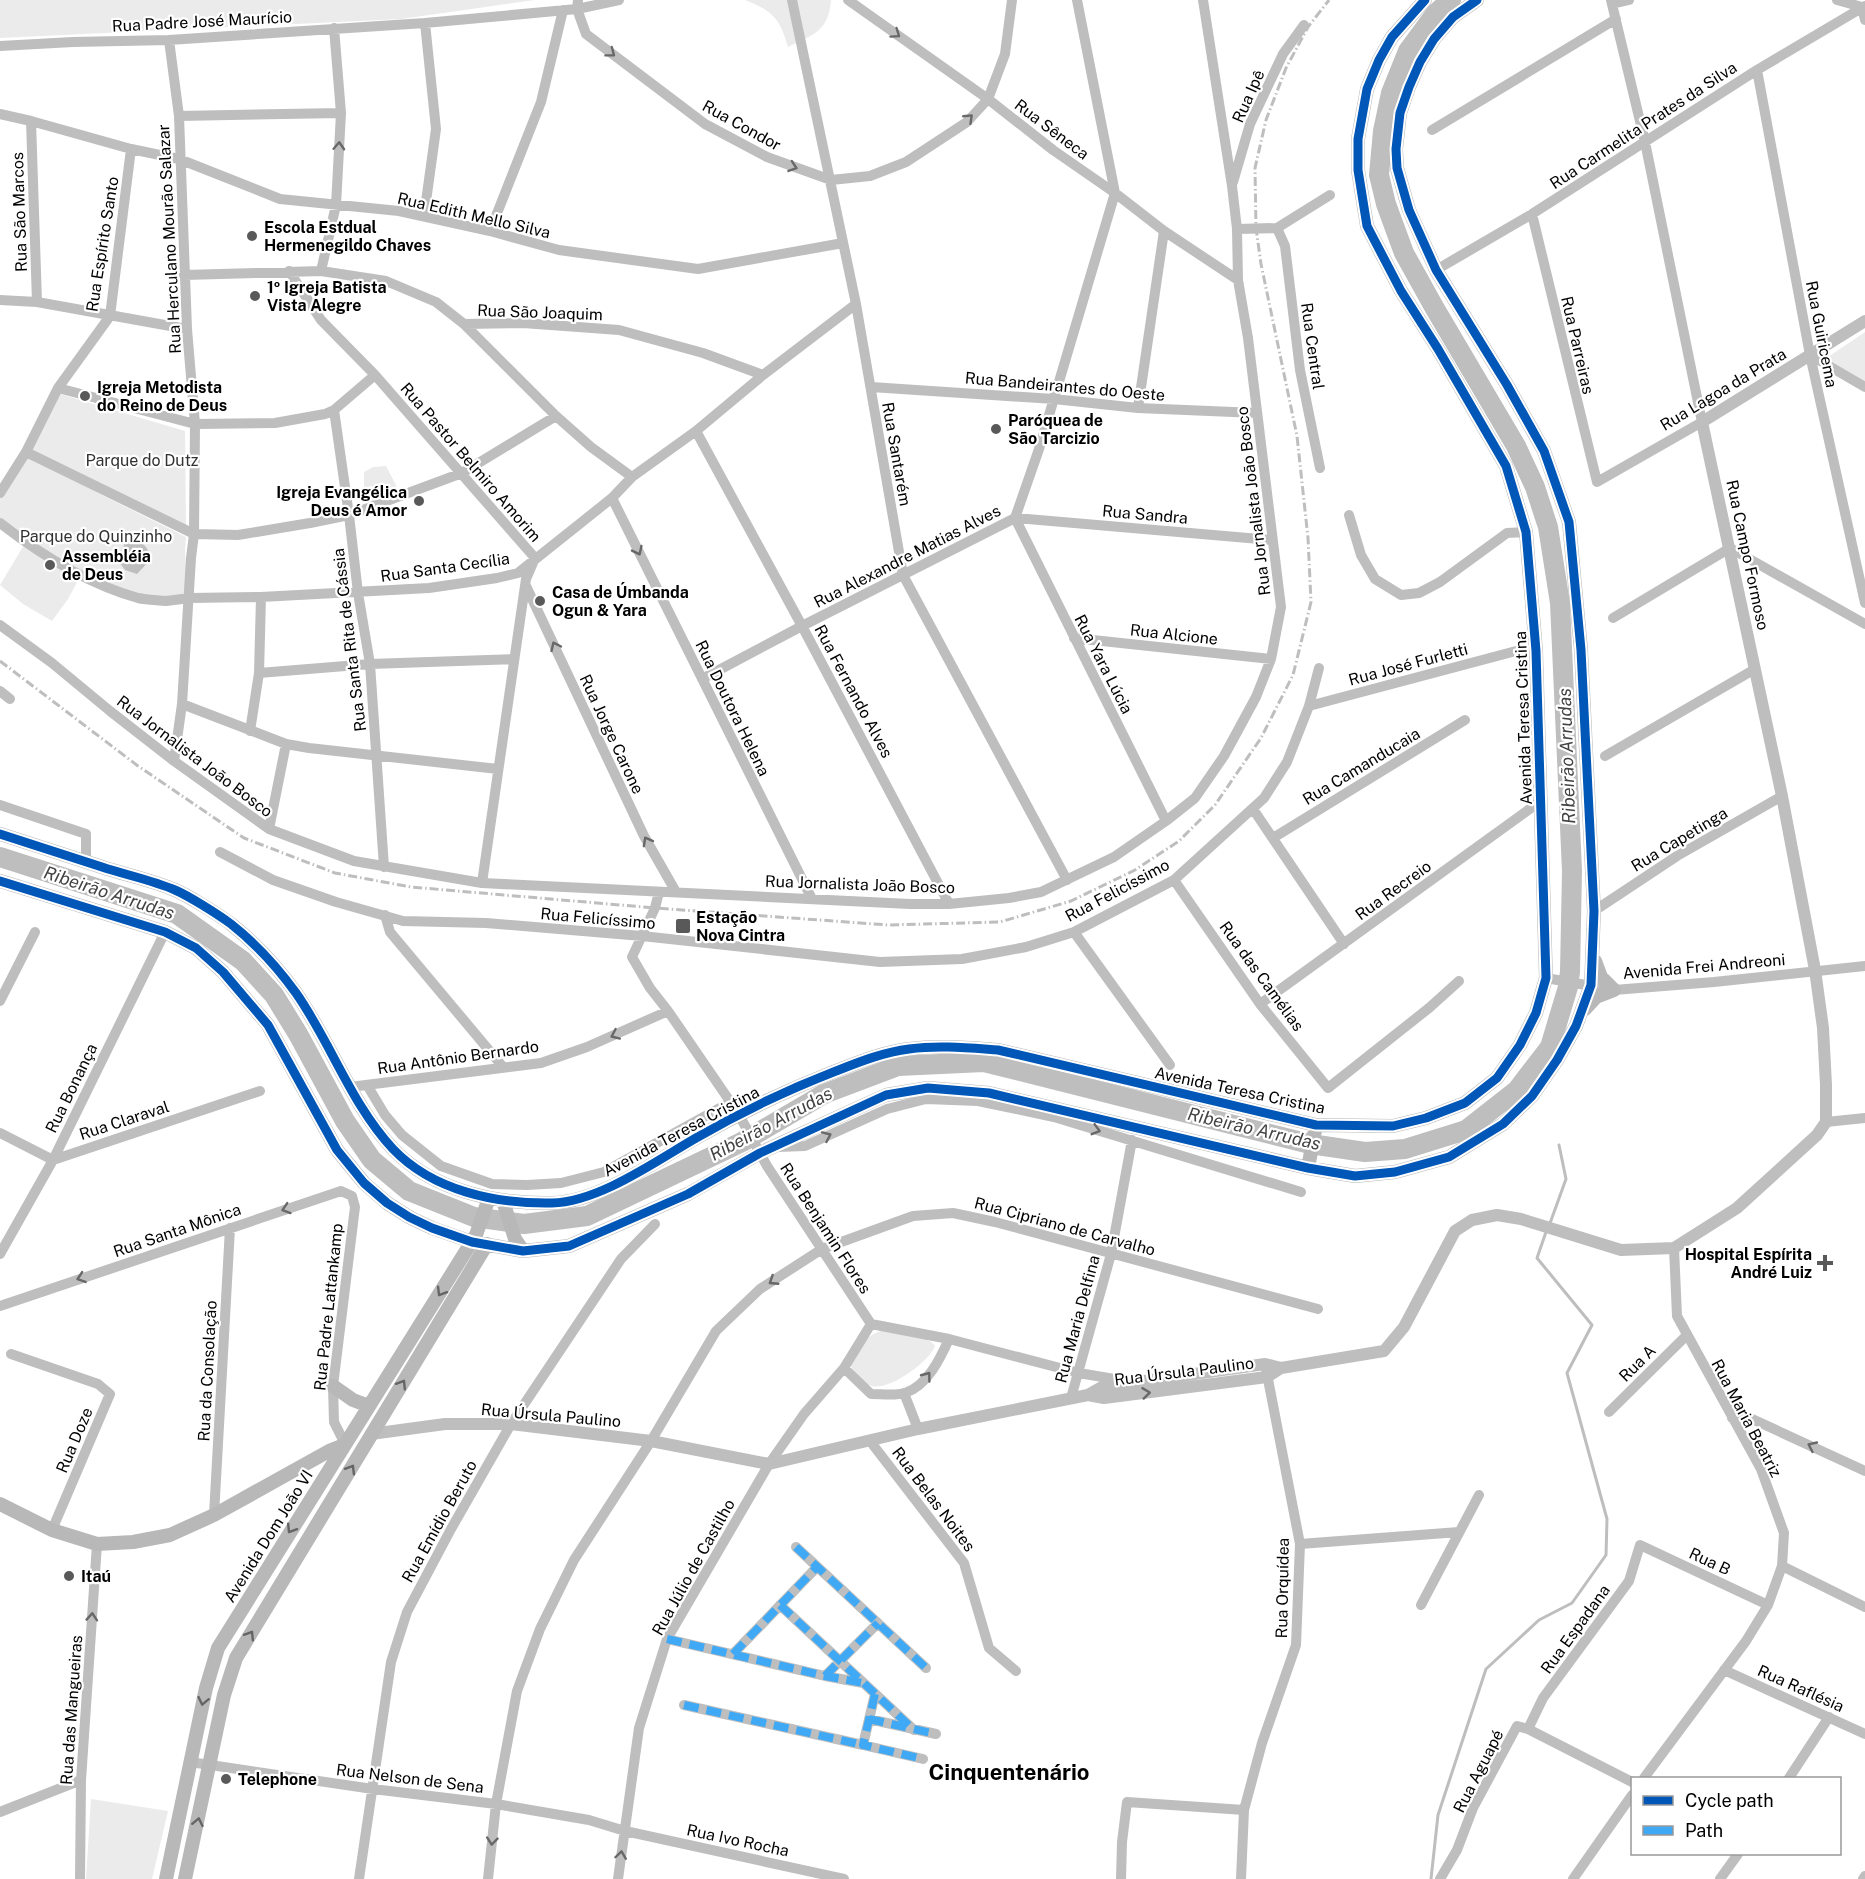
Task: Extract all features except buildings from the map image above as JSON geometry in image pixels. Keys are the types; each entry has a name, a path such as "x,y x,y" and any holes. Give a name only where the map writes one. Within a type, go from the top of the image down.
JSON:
{"main road":[{"name":"Avenida Teresa Cristina","path":"0,834 177,891 231,924 272,963 297,994 350,1087 393,1149 432,1178 488,1201 504,1205 555,1203 596,1193 660,1159 737,1112 865,1060 908,1049 951,1047 998,1050 1316,1126 1393,1126 1426,1118 1465,1103 1497,1078 1521,1045 1551,979 1536,651 1526,532 1506,466 1438,349 1401,291 1367,226 1358,170 1358,139 1367,89 1392,37 1425,0"},
{"path":"0,881 165,932 196,948 223,972 268,1025 337,1150 364,1183 387,1203 432,1228 474,1238 487,1245 523,1251 569,1246 582,1241 688,1194 762,1149 886,1095 928,1088 989,1094 1355,1176 1395,1172 1449,1156 1503,1125 1532,1096 1557,1060 1576,1026 1593,957 1594,911 1581,650 1569,522 1544,451 1437,270 1409,210 1397,168 1396,149 1400,113 1408,87 1434,39 1453,17 1477,0"},
{"path":"1580,1015 1596,997 1614,990 1601,977 1593,957"},
{"path":"1309,1166 1316,1126"},
{"name":"Avenida Dom João VI","path":"166,1879 206,1688 218,1648 474,1238 488,1201"},
{"path":"504,1205 515,1239 523,1251"},
{"path":"185,1879 224,1695 236,1658 487,1245"},
{"path":"333,1386 353,1400 369,1407"},
{"name":"Rua Úrsula Paulino","path":"0,1504 52,1530 97,1544 133,1542 170,1535 214,1515 329,1451 371,1434"}],"street":[{"name":"Rua Padre José Maurício","path":"0,46 169,40 425,23 563,10 578,4 619,0"},
{"name":"Rua Santarém","path":"792,0 856,304 903,575 1067,880"},
{"name":"Rua Sêneca","path":"848,0 988,99 1053,150 1115,193 1164,231 1238,280"},
{"name":"Rua Condor","path":"578,4 586,34 705,124 767,158 831,180 870,176 906,162 967,122 988,99 1005,54 1012,0"},
{"path":"1077,0 1115,193"},
{"name":"Rua Jornalista João Bosco","path":"0,625 52,663 174,761 269,830 354,861 482,883 949,904 1009,898 1041,892 1114,857 1195,798 1224,756 1256,697 1271,659 1281,607 1248,338 1238,280 1237,229 1232,186 1203,0"},
{"path":"1612,2 1629,0"},
{"path":"1837,0 1863,6 1865,20"},
{"name":"Rua Campo Formoso","path":"1612,2 1645,142 1782,796 1815,970 1822,1028 1826,1122"},
{"name":"Rua Carmelita Prates da Silva","path":"1437,270 1532,214 1757,70 1863,6"},
{"path":"490,231 541,102 563,10"},
{"path":"1432,130 1616,19"},
{"path":"424,216 436,129 425,23"},
{"name":"Rua Ipê","path":"1232,186 1250,124 1283,54 1304,25"},
{"path":"321,271 336,205 341,113 334,28"},
{"name":"Rua Herculano Mourão Salazar","path":"169,40 179,116 184,275 195,424 194,534 182,704 174,761"},
{"name":"Rua Guiricema","path":"1757,70 1810,355 1865,603"},
{"path":"179,116 341,113"},
{"name":"Rua Edith Mello Silva","path":"0,114 131,149 179,159 280,199 399,211 490,231 560,250 698,269 843,243"},
{"name":"Rua São Marcos","path":"31,121 37,302"},
{"name":"Rua Espírito Santo","path":"0,493 26,452 58,388 110,316 131,149"},
{"name":"Rua Alexandre Matias Alves","path":"702,679 1015,518 1054,399 1115,193"},
{"path":"1237,229 1277,228 1329,195"},
{"name":"Rua Parreiras","path":"1532,214 1597,482"},
{"name":"Rua Central","path":"1277,228 1285,246 1300,370 1320,468"},
{"path":"1138,408 1164,231"},
{"name":"Rua Pastor Belmiro Amorim","path":"289,271 321,320 375,375 535,558 526,579 482,883"},
{"name":"Rua São Joaquim","path":"184,275 321,271 386,280 435,302 464,324 523,323 619,330 703,353 763,375"},
{"path":"1,302 37,302 187,329"},
{"name":"Rua Santa Cecília","path":"0,523 22,540 84,578 140,599 166,601 189,598 358,593 429,588 518,573 612,498 632,477 696,431 763,375 856,304"},
{"name":"Rua Lagoa da Prata","path":"1597,482 1702,422 1865,321"},
{"path":"464,324 556,416 591,447 632,477"},
{"path":"1810,355 1865,387"},
{"path":"58,388 195,424 275,423 325,414 375,375"},
{"name":"Rua Bandeirantes do Oeste","path":"871,387 1054,399 1138,408 1257,413"},
{"name":"Rua Santa Rita de Cássia","path":"333,410 370,664 384,867"},
{"path":"26,452 194,534 238,535 310,524 349,514 462,473 556,416"},
{"name":"Rua Fernando Alves","path":"696,431 949,904"},
{"name":"Rua Doutora Helena","path":"612,498 812,899"},
{"path":"1349,515 1361,555 1375,579 1401,595 1419,593 1440,582 1508,533 1526,532"},
{"name":"Rua Sandra","path":"1015,518 1271,540"},
{"name":"Rua Yara Lúcia","path":"1015,518 1166,821"},
{"path":"1613,618 1730,548 1865,624"},
{"name":"Rua Jorge Carone","path":"526,585 644,836 676,892"},
{"path":"250,731 259,673 261,597"},
{"name":"Rua Alcione","path":"1074,638 1271,659"},
{"name":"Rua José Furletti","path":"1309,706 1516,651"},
{"path":"259,673 370,664 514,659"},
{"name":"Rua Felicíssimo","path":"220,852 273,880 336,902 403,921 486,923 642,936 880,962 962,959 1026,947 1074,932 1174,880 1264,798 1287,762 1309,706 1319,668"},
{"path":"1605,756 1755,669"},
{"path":"0,691 10,699"},
{"path":"182,704 286,744 498,769"},
{"name":"Rua Camanducaia","path":"1273,838 1465,720"},
{"path":"269,830 286,744"},
{"name":"Rua Capetinga","path":"1594,911 1677,856 1782,796"},
{"name":"Rua Recreio","path":"1260,1004 1542,800"},
{"path":"0,805 86,834 86,862"},
{"path":"1253,809 1344,944"},
{"name":"Rua das Camélias","path":"1174,880 1260,1004 1328,1088 1429,1008 1459,981"},
{"path":"642,936 656,909 659,892"},
{"path":"385,915 390,932 503,1067"},
{"path":"0,1000 35,932"},
{"name":"Rua Bonança","path":"0,1254 53,1160 165,932"},
{"path":"1074,932 1170,1065"},
{"name":"Rua Benjamin Flores","path":"642,936 632,957 650,988 669,1011 762,1149 822,1249 871,1324"},
{"name":"Avenida Frei Andreoni","path":"1551,979 1614,990 1865,966"},
{"name":"Rua Antônio Bernardo","path":"350,1087 541,1063 587,1047 669,1011"},
{"name":"Avenida Teresa Cristina","path":"367,1085 385,1115 402,1135 441,1166 492,1184 561,1183 604,1172 695,1122 737,1112"},
{"name":"Rua Claraval","path":"53,1160 260,1091"},
{"path":"762,1149 805,1146 887,1109 926,1099 978,1101 1054,1118 1301,1192"},
{"path":"1674,1248 1737,1208 1817,1135 1826,1122 1865,1118"},
{"path":"695,1122 705,1132"},
{"path":"0,1133 53,1160"},
{"name":"Rua Maria Delfina","path":"1071,1398 1111,1254 1132,1140"},
{"path":"651,1146 660,1159"},
{"path":"582,1178 596,1193"},
{"name":"Rua Santa Mônica","path":"0,1306 341,1191 352,1196 355,1206"},
{"name":"Rua Padre Lattankamp","path":"345,1444 334,1422 333,1386 355,1206"},
{"name":"Rua Cipriano de Carvalho","path":"488,1879 496,1804 517,1691 540,1629 574,1560 651,1441 716,1331 760,1289 822,1249 913,1216 953,1213 995,1222 1318,1309"},
{"name":"Rua Úrsula Paulino","path":"1088,1395 1104,1398 1267,1377 1281,1368 1384,1351 1404,1327 1455,1231 1472,1220 1497,1215 1521,1219 1621,1250 1674,1248"},
{"name":"Rua Emídio Beruto","path":"359,1879 392,1662 407,1612 511,1424 621,1259 655,1224"},
{"name":"Rua da Consolação","path":"214,1515 230,1228"},
{"name":"Rua Maria Beatriz","path":"1645,1777 1746,1641 1768,1605 1782,1566 1784,1533 1761,1469 1677,1316 1674,1248"},
{"path":"871,1324 949,1339 1079,1373 1138,1382"},
{"name":"Rua Júlio de Castilho","path":"618,1879 639,1728 668,1639 769,1464 804,1414 844,1368 871,1324"},
{"name":"Rua A","path":"1609,1412 1687,1335"},
{"path":"844,1368 872,1394 904,1393 922,1383 941,1356 949,1339"},
{"name":"Rua Doze","path":"11,1354 98,1384 110,1394 52,1530"},
{"name":"Rua Úrsula Paulino","path":"371,1434 445,1424 511,1424 651,1441 769,1464 918,1429 1088,1395 1102,1387 1265,1364 1281,1368"},
{"name":"Rua Orquídea","path":"1241,1879 1244,1810 1262,1743 1296,1645 1300,1544 1265,1364"},
{"path":"904,1393 918,1429"},
{"path":"1732,1418 1750,1418 1865,1471"},
{"name":"Rua Belas Noites","path":"870,1441 964,1563 989,1648 1016,1671"},
{"path":"1421,1605 1479,1495"},
{"path":"1300,1544 1459,1532"},
{"name":"Rua das Mangueiras","path":"80,1879 81,1780 97,1544"},
{"name":"Rua B","path":"1640,1545 1768,1605"},
{"name":"Rua Espadana","path":"1528,1729 1543,1698 1629,1581 1640,1545"},
{"path":"796,1547 926,1668"},
{"path":"1782,1566 1865,1607"},
{"path":"733,1654 817,1567"},
{"path":"780,1605 915,1730"},
{"path":"825,1676 878,1623"},
{"path":"668,1639 862,1683"},
{"name":"Rua Raflésia","path":"1724,1670 1865,1734"},
{"path":"863,1745 875,1694"},
{"path":"684,1705 923,1759"},
{"path":"1790,1777 1829,1717"},
{"path":"869,1719 936,1734"},
{"name":"Rua Aguapé","path":"1440,1879 1457,1850 1473,1808 1517,1726 1528,1729 1631,1781"},
{"name":"Rua Nelson de Sena","path":"190,1762 373,1789 496,1804 589,1820 625,1831"},
{"path":"0,1812 81,1780"},
{"path":"1573,1879 1631,1796"},
{"path":"1121,1879 1122,1842 1127,1802 1244,1810"},
{"name":"Rua Ivo Rocha","path":"625,1831 844,1879"},
{"path":"1720,1879 1737,1855"}],"green space":[{"path":"0,0 535,0 401,19 0,38"},
{"path":"745,0 831,0 827,19 818,31 788,47 782,29 774,17"},
{"path":"1865,332 1865,383 1825,359"},
{"name":"Parque do Dutz","path":"60,394 185,431 186,527 32,450"},
{"name":"Parque do Quinzinho","path":"28,454 104,496 186,537 187,596 157,596 121,589 84,573 0,519 0,499"},
{"path":"386,466 396,485 397,495 368,503 364,489 364,472 373,467"},
{"path":"24,545 79,579 52,621 23,604 0,585"},
{"path":"884,1330 920,1337 932,1342 935,1346 925,1360 908,1374 888,1384 872,1386 863,1381 851,1367 852,1360 866,1339"},
{"path":"91,1799 168,1811 152,1879 86,1879"}],"shaded area":[{"path":"133,538 145,546 151,559 137,574 125,570 120,563 126,540"}],"waterway":[{"name":"Ribeirão Arrudas","path":"0,857 177,914 243,961 274,995 345,1121 372,1160 409,1191 474,1217 524,1224 587,1216 742,1142 824,1094 898,1066 984,1062 1310,1144 1365,1152 1405,1149 1466,1130 1517,1090 1550,1047 1568,987 1570,972 1572,871 1560,603 1548,527 1535,487 1516,446 1404,253 1386,204 1379,175 1383,131 1391,93 1408,51 1436,13 1451,0"},
{"path":"1549,1226 1566,1179 1559,1145"},
{"path":"1431,1879 1438,1815 1486,1669 1539,1620 1572,1603 1606,1555 1607,1519 1567,1373 1592,1325 1537,1258 1546,1232"}],"railway":[{"path":"0,661 138,766 244,838 335,873 411,887 888,925 1000,922 1071,901 1135,870 1179,841 1215,805 1261,738 1293,675 1311,602 1308,538 1297,436 1261,264 1256,228 1255,168 1266,120 1286,68 1308,27 1329,0"}],"marked path":[{"path":"796,1547 926,1668"},
{"path":"733,1654 817,1567"},
{"path":"780,1605 914,1730"},
{"path":"825,1676 878,1623"},
{"path":"667,1639 863,1683"},
{"path":"875,1694 863,1745 923,1759"},
{"path":"684,1705 863,1745"},
{"path":"869,1719 936,1734"}],"cycle path":[{"path":"0,834 166,886 196,901 231,924 266,956 296,993 365,1113 393,1149 409,1163 446,1185 466,1192 509,1201 552,1203 589,1196 627,1179 747,1110 818,1078 900,1050 954,1047 998,1050 1316,1125 1393,1126 1426,1118 1465,1103 1497,1078 1520,1045 1536,1013 1546,978 1536,651 1526,532 1506,466 1438,349 1401,291 1367,226 1358,170 1358,139 1367,89 1392,37 1425,0"},
{"path":"0,881 165,932 196,948 223,972 268,1025 337,1150 364,1183 387,1203 409,1217 472,1242 523,1251 569,1246 688,1194 760,1153 886,1095 928,1088 989,1093 1308,1168 1355,1176 1395,1172 1449,1157 1503,1124 1532,1096 1557,1060 1576,1026 1591,985 1594,911 1581,650 1569,522 1544,451 1507,385 1436,270 1409,210 1397,168 1396,149 1400,113 1420,62 1434,39 1453,17 1477,0"}],"place":[{"name":"Escola Estdual Hermenegildo Chaves","path":"252,236"},
{"name":"1º Igreja Batista Vista Alegre","path":"255,296"},
{"name":"Igreja Metodista do Reino de Deus","path":"85,396"},
{"name":"Paróquea de São Tarcizio","path":"996,429"},
{"name":"Igreja Evangélica Deus é Amor","path":"419,501"},
{"name":"Assembléia de Deus","path":"50,565"},
{"name":"Casa de Úmbanda Ogun & Yara","path":"540,601"},
{"name":"Estação Nova Cintra","path":"683,926"},
{"name":"Hospital Espírita André Luiz","path":"1825,1263"},
{"name":"Itaú","path":"69,1576"},
{"name":"Telephone","path":"226,1779"}],"district":[{"name":"Cinquentenário","path":"1009,1772"}]}
